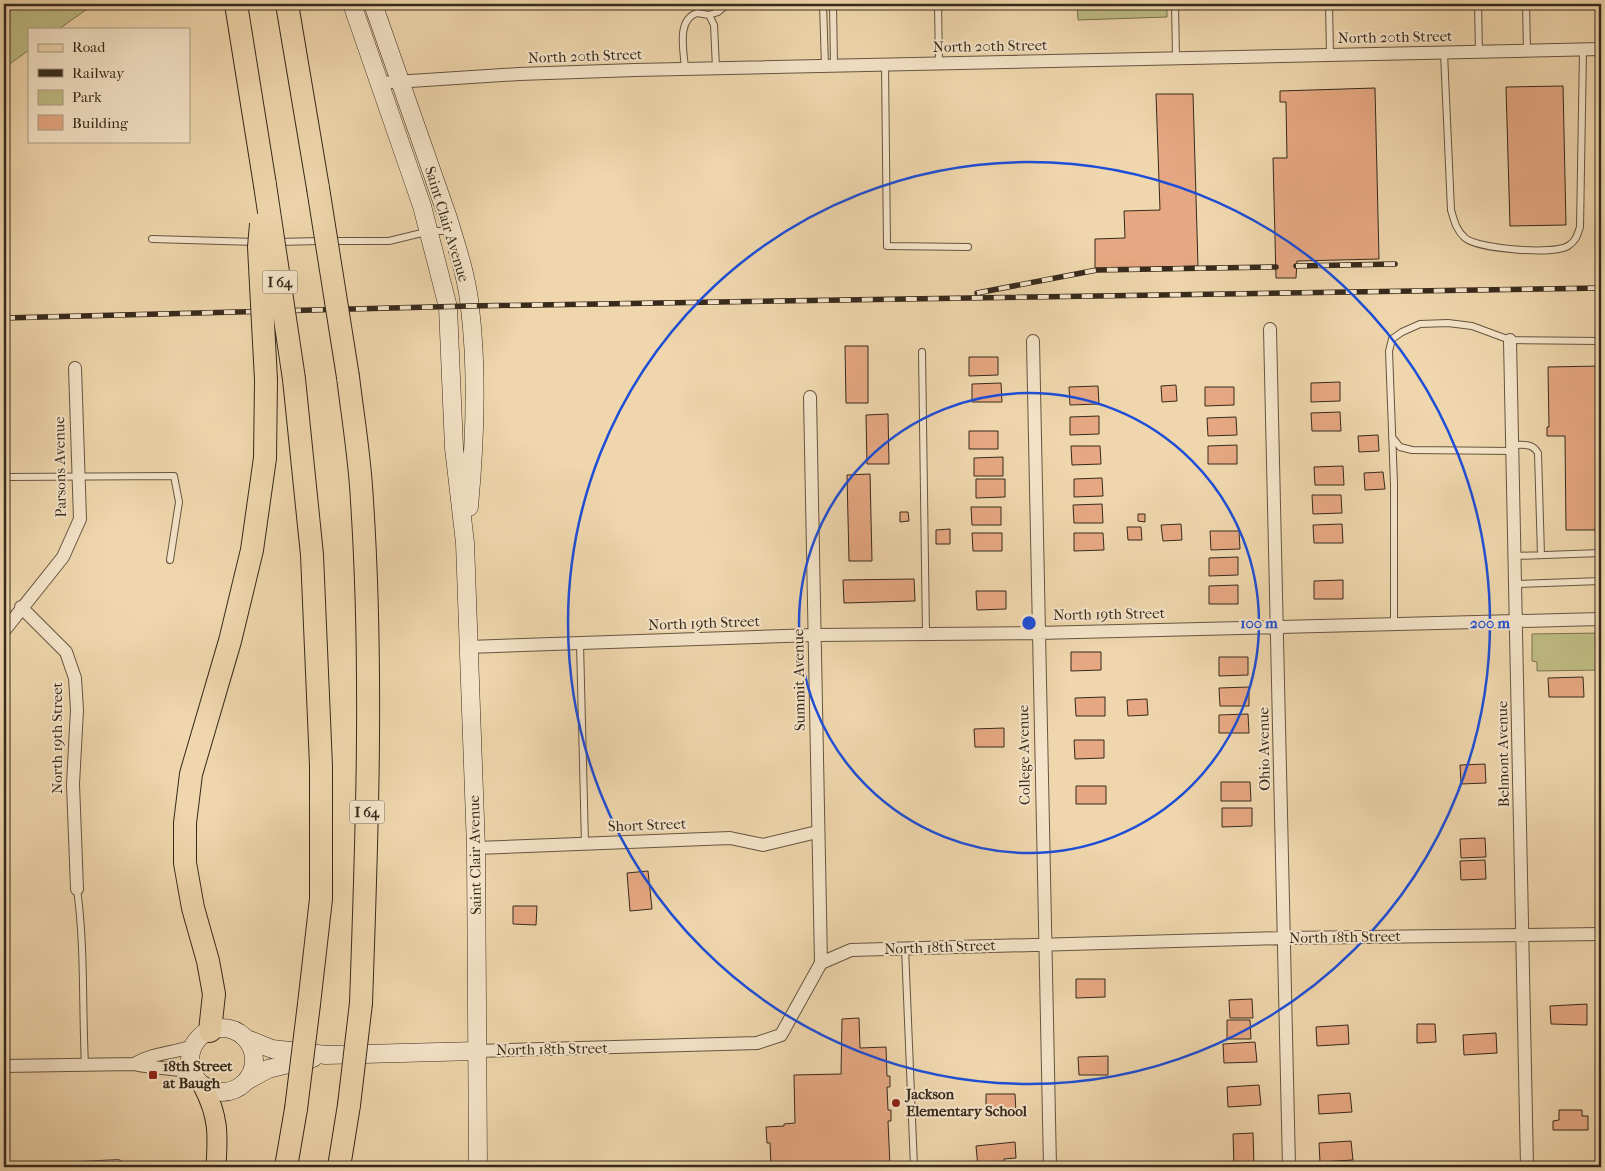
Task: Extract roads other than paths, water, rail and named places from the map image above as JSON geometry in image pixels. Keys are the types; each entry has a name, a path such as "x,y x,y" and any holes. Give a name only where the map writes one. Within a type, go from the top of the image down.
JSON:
{"highway":[{"name":"I 64","path":"236,4 294,379 312,555 319,675 321,899 296,1109 286,1167"},
{"name":"I 64","path":"288,4 348,377 362,500 367,621 369,753 360,1003 349,1105 339,1167"},
{"path":"210,1030 214,994 188,881 185,863 185,823 193,765 230,641 252,550 265,458 266,380 259,247 265,185"}],"main road":[{"name":"Saint Clair Avenue","path":"352,4 430,231 448,307 454,448 465,542 476,848 478,1167"},
{"name":"Saint Clair Avenue","path":"373,4 452,231 470,306 474,362 474,447 465,542"},
{"path":"198,1080 218,1093 227,1093 235,1090 248,1080 254,1064 254,1056 247,1039 234,1030 226,1028 210,1030 193,1046 190,1056 198,1080 214,1106 219,1129 216,1167"},
{"name":"North 18th Street","path":"247,1039 272,1049 326,1055 477,1051"},
{"name":"North 18th Street","path":"248,1080 268,1070 326,1055"}],"street":[{"name":"North 20th Street","path":"380,83 398,80 716,68 1601,49"},
{"name":"Ohio Avenue","path":"1270,329 1289,1167"},
{"name":"Belmont Avenue","path":"1510,340 1527,1167"},
{"name":"College Avenue","path":"1033,341 1050,1167"},
{"name":"Parsons Avenue","path":"4,631 63,557 80,519 75,368"},
{"name":"Summit Avenue","path":"810,397 821,962"},
{"name":"North 19th Street","path":"22,607 66,652 75,678 77,710 73,784 77,889"},
{"name":"North 19th Street","path":"468,647 815,635 1038,632 1601,619"},
{"name":"Short Street","path":"476,848 730,838 763,844 817,832"},
{"name":"North 18th Street","path":"477,1051 757,1044 781,1035 821,962 851,950 1284,938 1601,934"},
{"path":"134,1064 150,1055 177,1052 193,1046"},
{"path":"4,1066 134,1064 150,1068 182,1070 198,1080"}],"lane":[{"path":"685,69 684,25 692,14 706,13 709,15 718,12 728,4"},
{"path":"822,4 830,66"},
{"path":"830,66 833,4"},
{"path":"938,4 939,63"},
{"path":"1175,4 1176,58"},
{"path":"1329,4 1330,55"},
{"path":"1478,4 1479,52"},
{"path":"1526,4 1527,51"},
{"path":"709,15 714,25 716,68"},
{"path":"1444,53 1451,210 1456,226 1465,238 1478,244 1550,250 1566,247 1576,240 1580,227 1582,50"},
{"path":"884,64 888,246 968,247"},
{"path":"152,239 235,242 389,240 430,231 452,231"},
{"path":"1394,624 1389,350 1392,339 1420,324 1448,322 1472,326 1510,340 1601,341"},
{"path":"922,352 926,634"},
{"path":"1392,437 1400,447 1412,450 1534,446 1538,453 1541,555"},
{"path":"4,477 174,476 179,502 170,560"},
{"path":"1515,556 1601,553"},
{"path":"1516,584 1601,581"},
{"path":"580,643 585,844"},
{"path":"77,889 83,932 82,1007 85,1065"},
{"path":"905,948 914,1167"},
{"path":"79,1167 81,1165 118,1163 120,1167"}],"railway":[{"path":"1296,266 1395,264"},
{"path":"977,293 1097,270 1276,267"},
{"path":"4,318 470,306 1601,288"}],"place":[{"name":"18th Street at Baugh","path":"153,1075"},
{"name":"Jackson Elementary School","path":"896,1103"}]}
